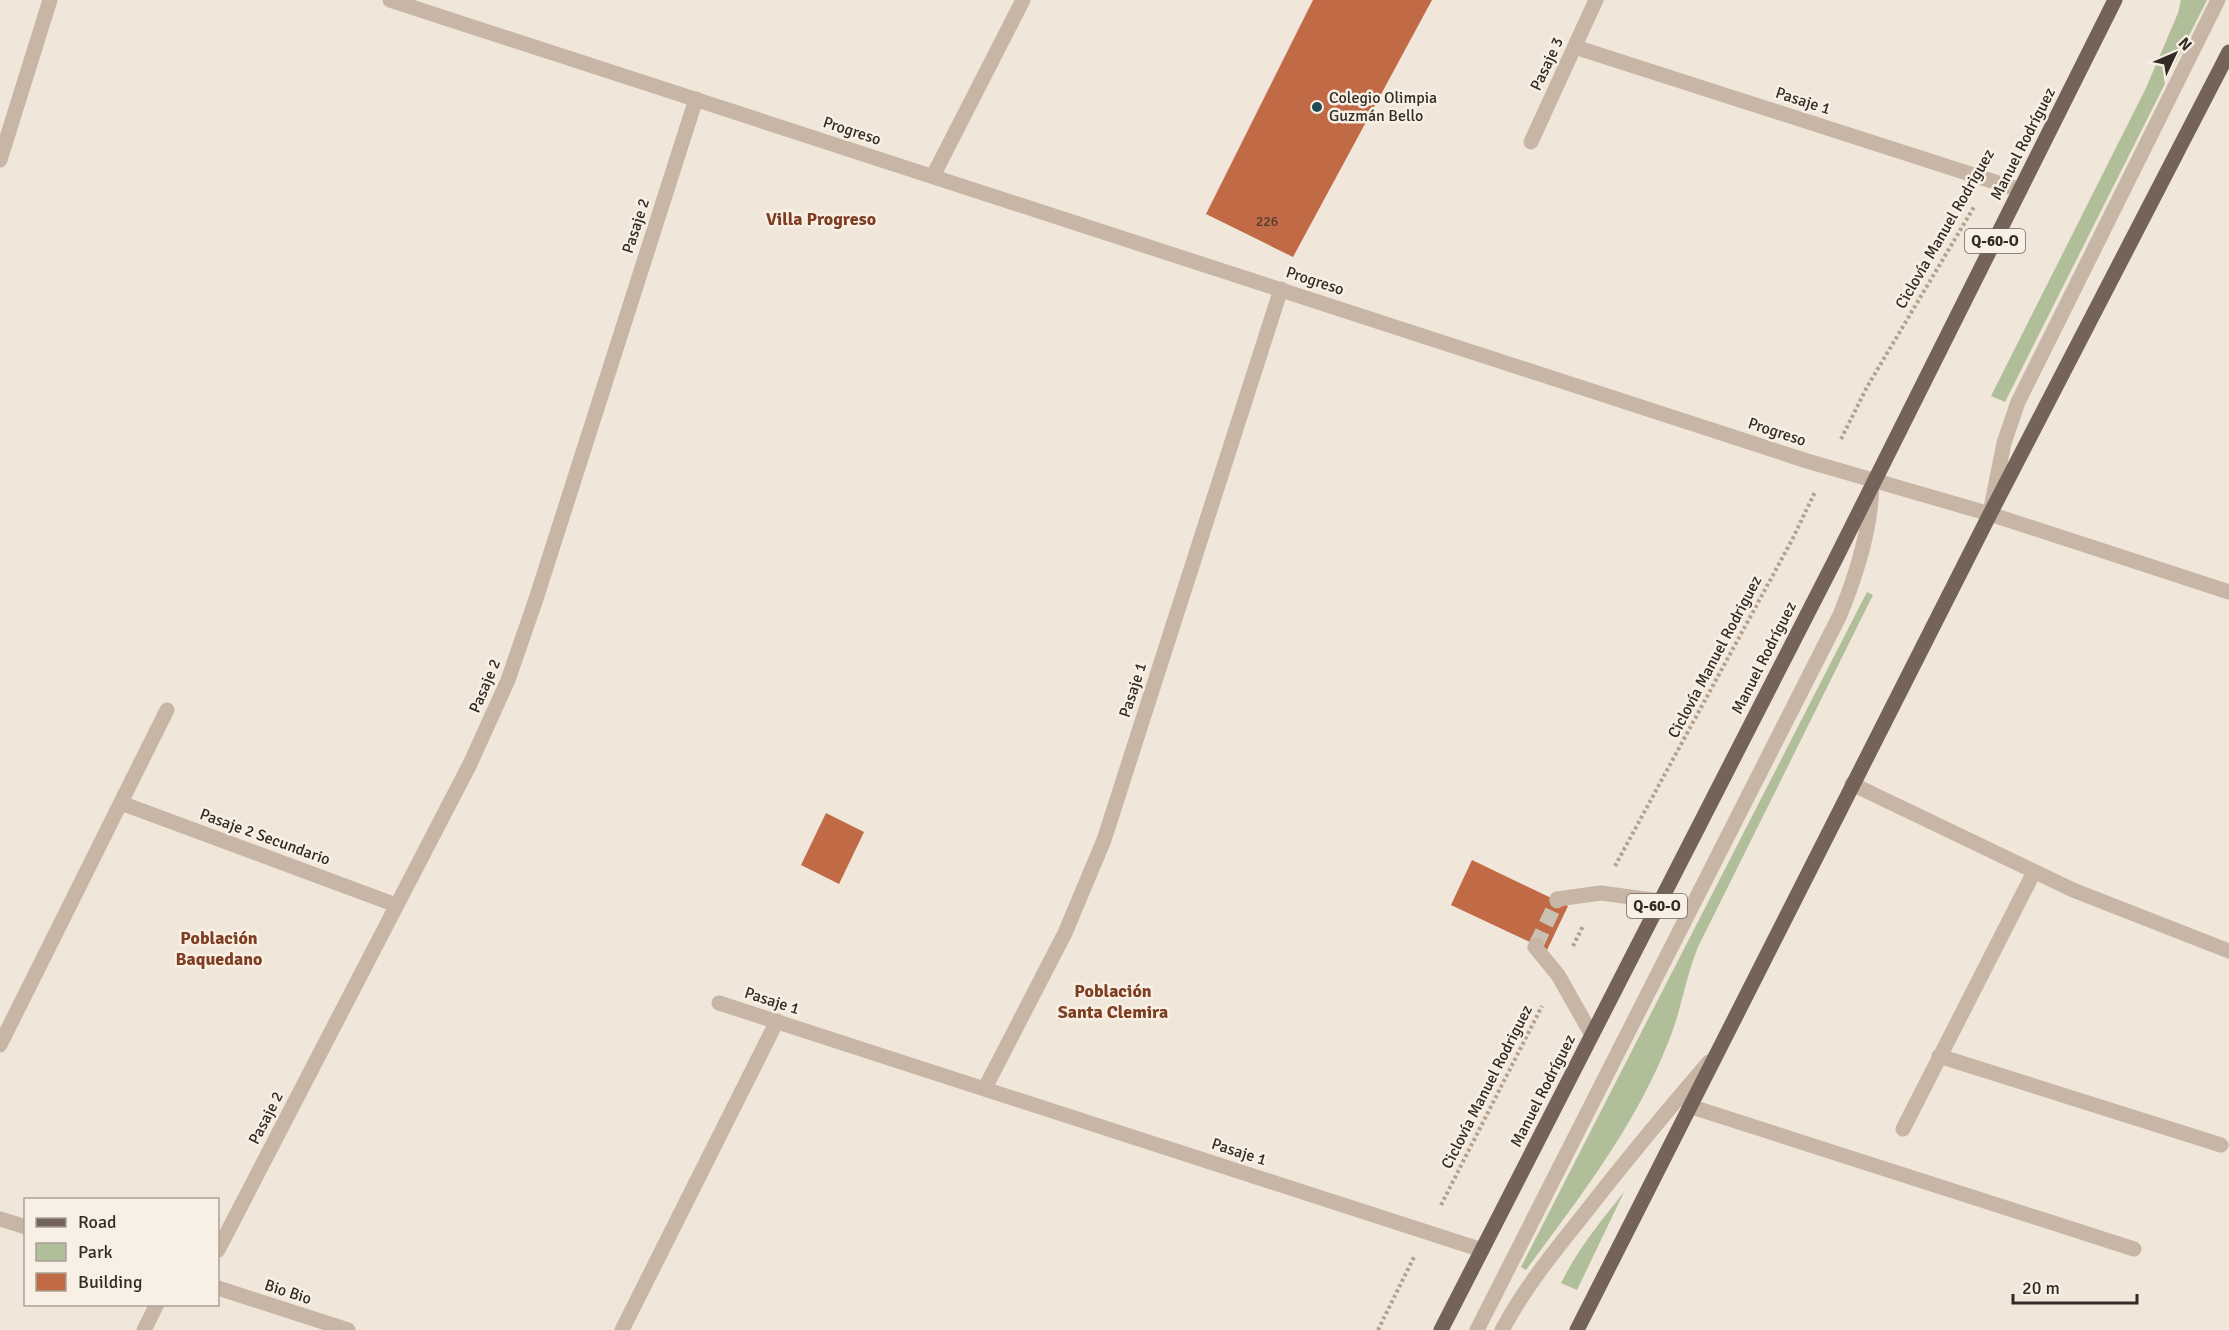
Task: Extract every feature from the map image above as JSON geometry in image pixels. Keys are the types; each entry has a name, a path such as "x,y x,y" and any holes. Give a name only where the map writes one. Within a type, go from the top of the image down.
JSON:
{"main road":[{"name":"Manuel Rodríguez","path":"1441,1330 1829,571 1872,481 2115,0"},
{"path":"1577,1330 1852,784 2229,52"}],"street":[{"path":"0,160 51,0"},
{"name":"Progreso","path":"390,0 1872,481 1990,514 2229,592"},
{"path":"933,176 1023,0"},
{"name":"Pasaje 3","path":"1531,142 1596,0"},
{"path":"1990,514 2004,443 2018,402 2218,0"},
{"name":"Pasaje 1","path":"1575,47 2020,190"},
{"name":"Pasaje 2","path":"219,1248 470,764 512,670 696,99"},
{"name":"Pasaje 1","path":"985,1088 1065,933 1091,873 1281,289"},
{"path":"1477,1330 1840,615 1856,572 1872,510 1872,481"},
{"path":"0,1045 168,710"},
{"path":"1852,784 2034,872 2111,906 2229,951"},
{"name":"Pasaje 2 Secundario","path":"121,803 396,905"},
{"path":"1903,1129 2034,872"},
{"path":"1557,901 1557,899 1601,893 1659,901"},
{"path":"1536,945 1535,947 1558,975 1592,1035"},
{"name":"Pasaje 1","path":"719,1002 1482,1250"},
{"path":"622,1330 777,1021"},
{"path":"1939,1056 2221,1145"},
{"path":"1502,1330 1530,1282 1655,1124 1713,1057"},
{"path":"1689,1106 2134,1249"},
{"path":"0,1219 24,1226"},
{"name":"Bio Bio","path":"219,1288 348,1330"},
{"path":"144,1330 157,1306"}],"path":[{"name":"Ciclovía Manuel Rodriguez","path":"1837,448 1866,387 1990,180"},
{"name":"Ciclovía Manuel Rodriguez","path":"1378,1330 1558,975 1792,540 1817,489"}],"green space":[{"path":"2181,0 2207,0 2005,402 1991,396 2146,88 2178,13"},
{"path":"1867,592 1873,595 1698,947 1671,1035 1658,1067 1607,1157 1526,1270 1521,1267"},
{"path":"1624,1192 1577,1290 1561,1283 1582,1247"}],"building":[{"name":"Colegio Olimpia Guzmán Bello","path":"1313,0 1432,0 1293,257 1206,214"},
{"path":"826,813 864,832 839,884 801,865"},
{"path":"1472,860 1568,906 1547,950 1451,905"}],"tunnel":[{"path":"1536,945 1557,901"}],"place":[{"name":"Colegio Olimpia Guzmán Bello","path":"1317,107"}],"district":[{"name":"Villa Progreso","path":"821,219"},
{"name":"Población Baquedano","path":"219,948"},
{"name":"Población Santa Clemira","path":"1113,1001"}]}
